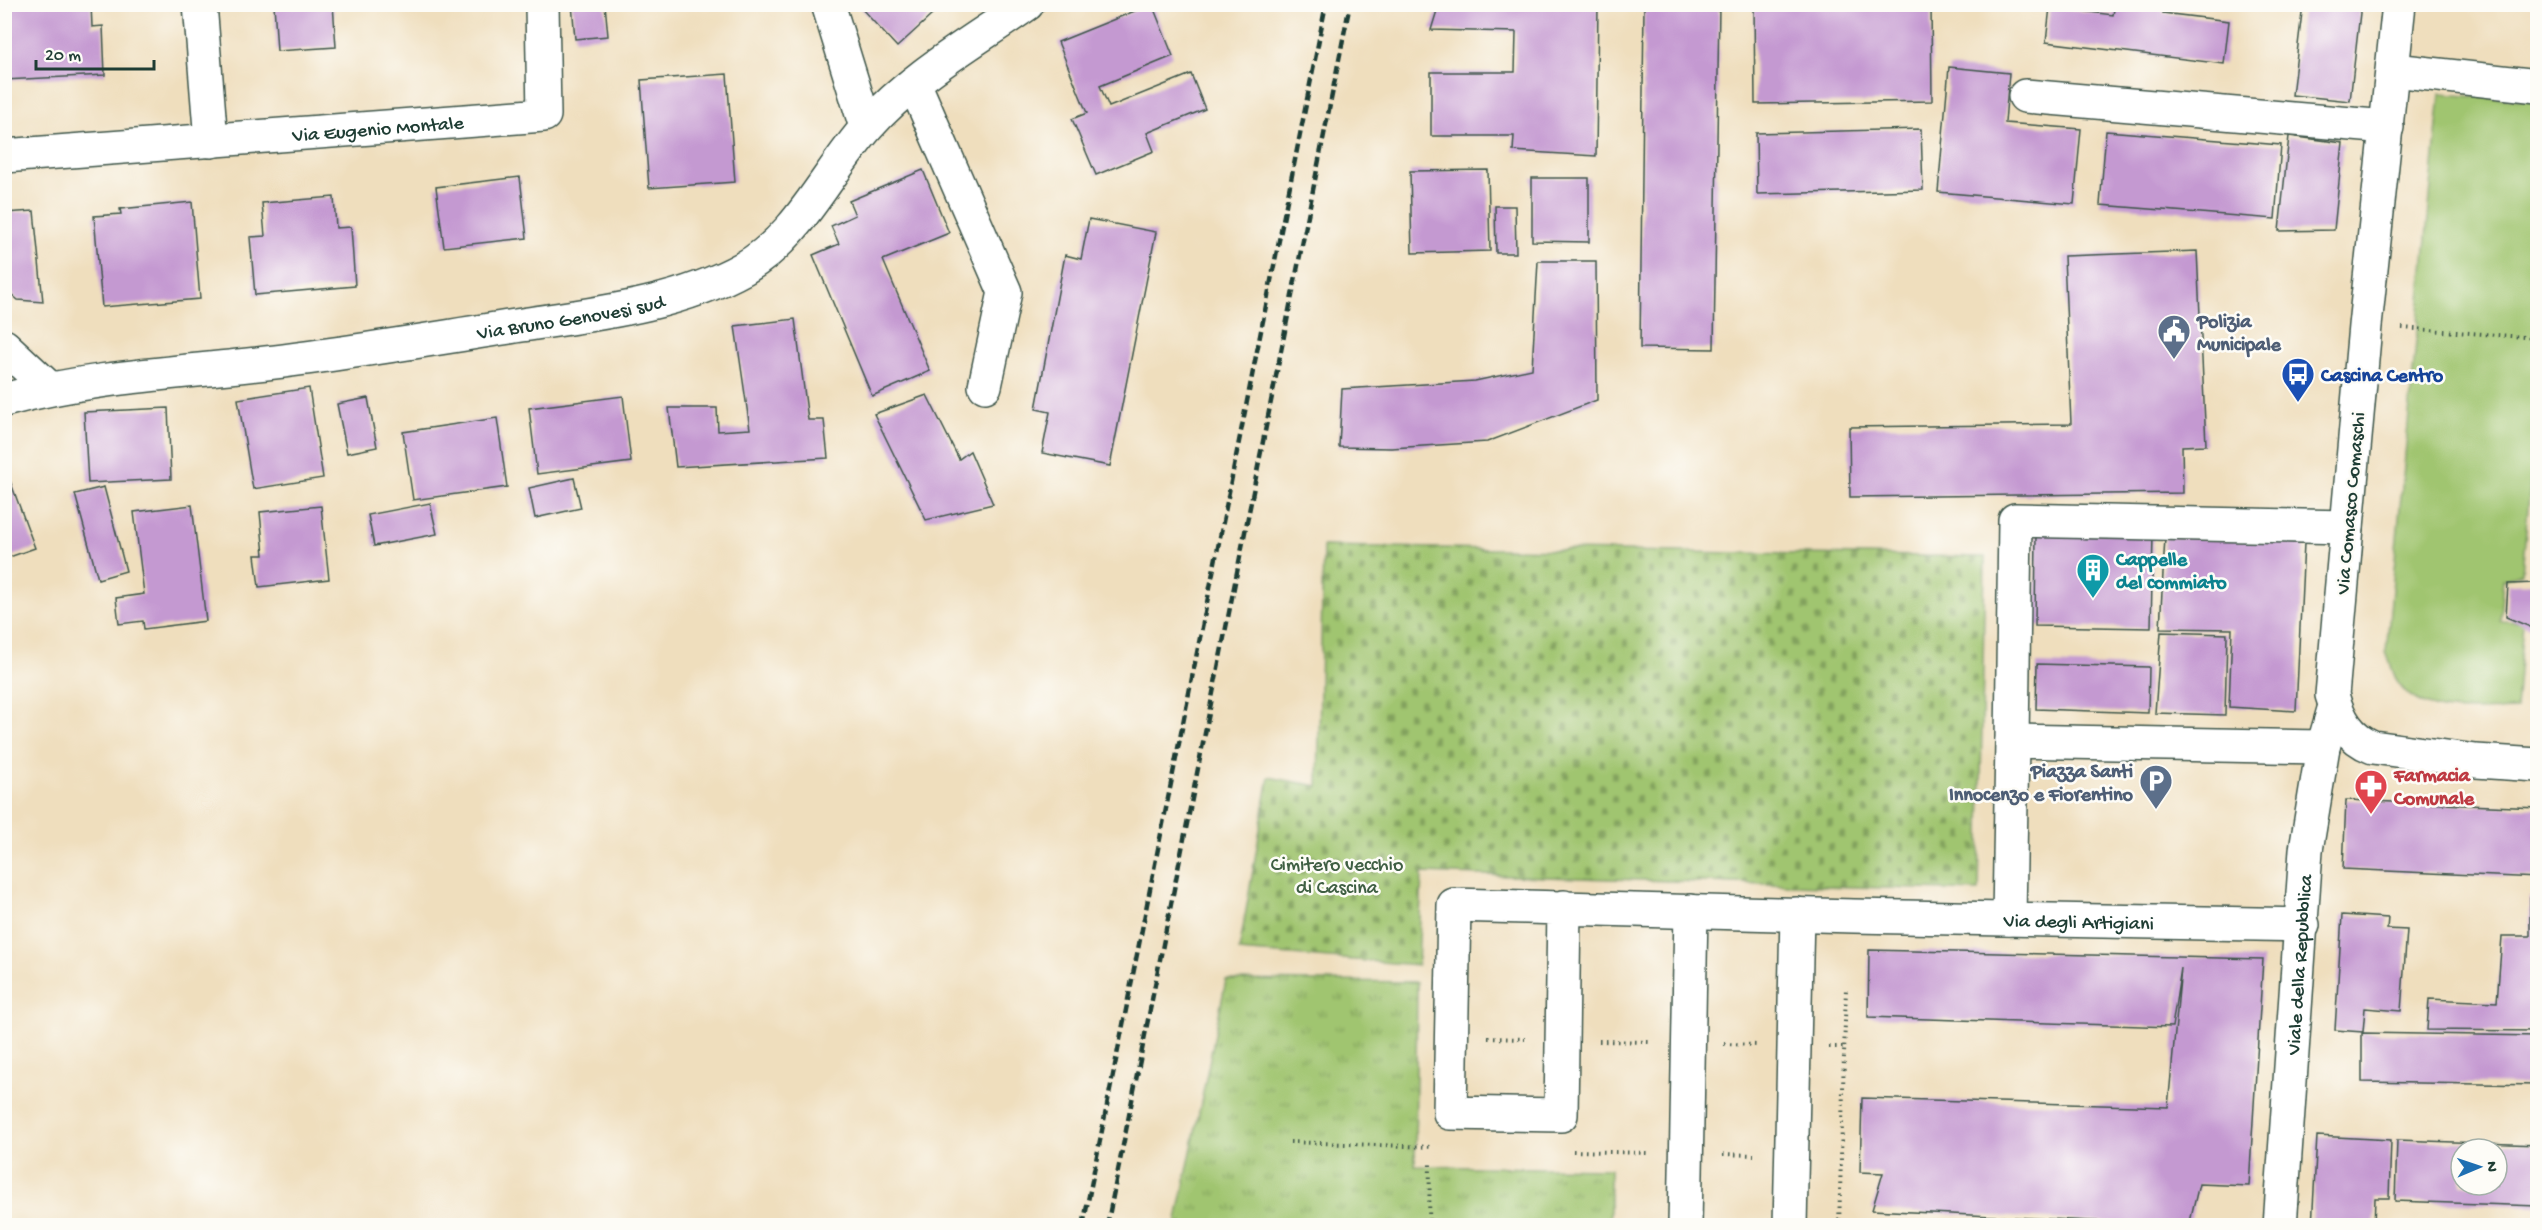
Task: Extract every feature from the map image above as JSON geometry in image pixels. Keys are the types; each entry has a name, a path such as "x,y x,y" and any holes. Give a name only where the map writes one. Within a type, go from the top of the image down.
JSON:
{"street":[{"path":"200,4 211,141"},
{"name":"Via Eugenio Montale","path":"4,156 544,115 542,4"},
{"path":"828,4 866,127"},
{"name":"Via Bruno Genovesi sud","path":"4,400 49,388 306,359 584,315 694,289 724,278 762,256 801,216 866,127 914,83 1027,4"},
{"name":"Via Comasco Comaschi","path":"2399,4 2394,70 2365,326 2332,684 2335,706 2342,723 2353,735 2373,747 2476,761 2538,765"},
{"path":"2394,70 2538,86"},
{"path":"914,83 1005,292 985,386"},
{"path":"2025,96 2387,127"},
{"path":"4,346 49,388"},
{"path":"2008,919 2015,520 2347,527"},
{"name":"Viale della Repubblica","path":"2280,1226 2307,850 2323,747 2335,706"},
{"path":"2012,741 2323,747"},
{"name":"Via degli Artigiani","path":"1452,1036 1454,905 2303,925"},
{"path":"1452,1036 1450,1113 1561,1115 1564,907"},
{"path":"1685,1226 1691,911"},
{"path":"1790,1226 1797,914"}],"path":[{"path":"2365,326 2538,338"},
{"path":"1839,1226 1846,987"},
{"path":"1452,1036 1844,1047"},
{"path":"1429,1226 1430,1161"}],"green space":[{"path":"2440,94 2537,101 2537,411 2522,573 2503,580 2500,621 2523,622 2516,709 2452,710 2422,703 2409,695 2398,683 2386,652"},
{"name":"Cimitero vecchio di Cascina","path":"1323,546 1985,557 1979,891 1422,873 1418,965 1239,951 1269,777 1318,786"},
{"path":"1226,980 1417,982 1415,1166 1610,1169 1610,1225 1176,1225"}],"building":[{"path":"4,4 91,4 92,27 103,26 105,75 4,80"},
{"path":"274,4 333,4 336,47 277,51"},
{"path":"572,4 605,4 608,36 575,39"},
{"path":"862,4 922,4 932,15 897,47 860,7"},
{"path":"1152,4 1173,56 1100,86 1109,107 1191,74 1205,109 1147,133 1154,151 1096,175 1072,119 1087,113 1058,42"},
{"path":"1439,4 1598,4 1596,156 1513,151 1514,136 1431,136 1431,72 1515,72 1516,32 1431,30"},
{"path":"1644,4 1719,4 1714,349 1640,348"},
{"path":"1754,4 1931,4 1932,101 1755,104"},
{"path":"2115,4 2164,4 2163,13 2229,21 2224,64 2046,42 2050,7 2113,15"},
{"path":"2303,4 2361,4 2350,101 2292,95"},
{"path":"1949,67 2009,73 2005,123 2081,129 2074,204 1938,192"},
{"path":"727,74 735,182 649,188 641,80"},
{"path":"1921,129 1923,190 1757,194 1756,133"},
{"path":"2106,131 2281,145 2275,219 2100,205"},
{"path":"2289,136 2343,143 2334,230 2279,231"},
{"path":"923,170 949,233 883,260 930,371 872,396 813,255 839,244 831,226 855,215 849,201"},
{"path":"1488,170 1490,251 1412,253 1410,171"},
{"path":"520,177 527,238 444,247 436,187"},
{"path":"1532,178 1589,178 1589,242 1532,241"},
{"path":"334,197 336,228 351,227 355,286 255,295 250,237 265,236 262,203"},
{"path":"192,202 200,299 102,307 94,216 121,214 120,209"},
{"path":"1495,206 1515,206 1516,253 1496,253"},
{"path":"34,211 43,302 18,300 4,288 4,213"},
{"path":"1089,219 1156,232 1110,466 1042,453 1050,412 1036,409 1065,255 1081,259"},
{"path":"2197,251 2206,445 2182,446 2183,493 1850,497 1849,427 2071,424 2064,256"},
{"path":"1538,261 1596,261 1597,400 1487,442 1391,448 1339,447 1342,389 1475,381 1532,369"},
{"path":"795,319 808,420 824,420 828,458 676,467 669,408 717,408 718,431 750,429 735,326"},
{"path":"309,388 323,478 253,489 238,399"},
{"path":"927,395 959,459 970,451 993,504 926,520 874,414"},
{"path":"623,396 631,462 537,474 529,408"},
{"path":"368,398 377,447 347,453 337,404"},
{"path":"168,408 171,479 88,483 84,412"},
{"path":"497,418 507,487 413,500 403,432"},
{"path":"9,478 35,548 4,559 4,480"},
{"path":"574,478 581,508 535,518 529,488"},
{"path":"104,487 126,571 98,579 75,494"},
{"path":"430,503 437,534 374,546 368,515"},
{"path":"192,505 206,621 144,629 143,621 119,624 116,598 144,594 134,512"},
{"path":"321,506 329,579 259,587 255,555 264,555 260,512"},
{"name":"Cappelle del commiato","path":"2036,531 2153,534 2151,628 2035,626"},
{"path":"2165,537 2304,543 2296,711 2229,707 2232,629 2160,628"},
{"path":"2537,583 2538,627 2535,629 2506,617 2508,584"},
{"path":"2161,632 2227,634 2225,715 2155,713"},
{"path":"2037,664 2149,667 2148,713 2036,709"},
{"path":"2346,800 2538,808 2538,878 2343,869"},
{"path":"2530,898 2538,899 2538,1031 2427,1030 2429,999 2497,1002 2502,936 2530,936"},
{"path":"2342,915 2388,918 2387,929 2407,930 2401,1011 2365,1008 2363,1032 2335,1030"},
{"path":"1869,950 2263,959 2249,1186 2199,1184 2189,1226 1872,1210 1883,1173 1860,1172 1862,1098 2168,1107 2181,968 2172,1027 1868,1017"},
{"path":"2362,1033 2538,1036 2538,1085 2362,1082"},
{"path":"2317,1136 2391,1140 2389,1198 2375,1198 2374,1226 2312,1226"},
{"path":"2397,1140 2449,1142 2449,1197 2509,1197 2509,1144 2538,1145 2538,1206 2395,1201"}],"railway":[{"path":"1083,1226 1326,4"},
{"path":"1107,1226 1350,4"}],"place":[{"name":"Polizia Municipale","path":"2174,360"},
{"name":"Cascina Centro","path":"2298,403"},
{"name":"Cappelle del commiato","path":"2093,599"},
{"name":"Piazza Santi Innocenzo e Fiorentino","path":"2156,810"},
{"name":"Farmacia Comunale","path":"2371,815"}]}
